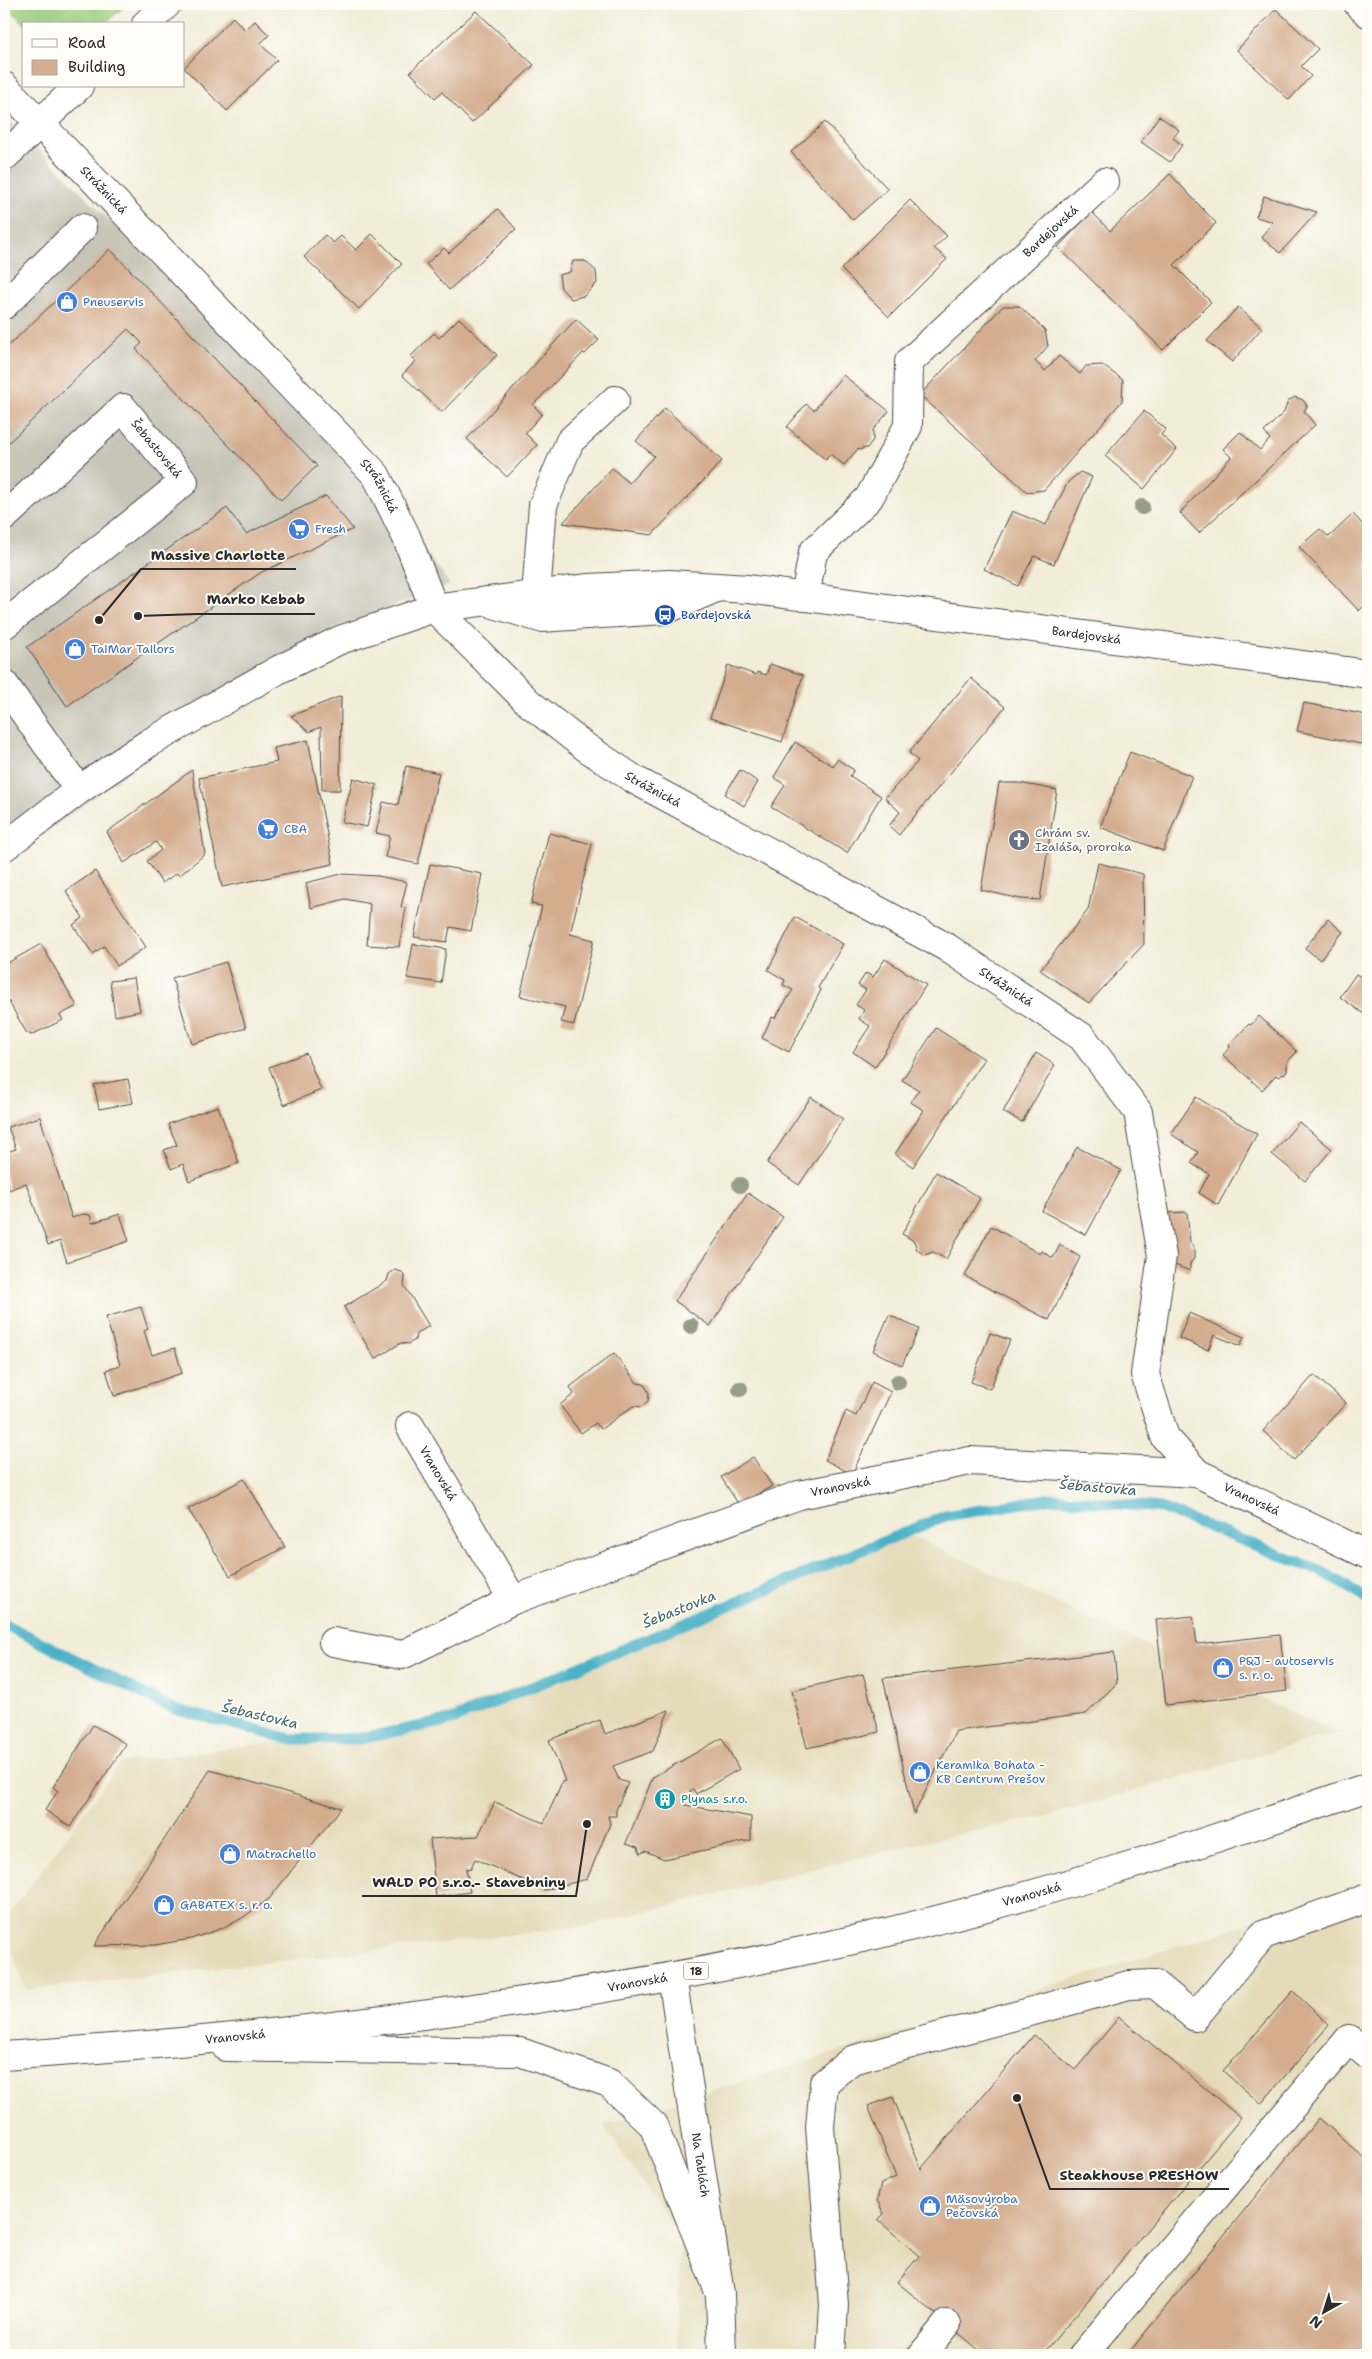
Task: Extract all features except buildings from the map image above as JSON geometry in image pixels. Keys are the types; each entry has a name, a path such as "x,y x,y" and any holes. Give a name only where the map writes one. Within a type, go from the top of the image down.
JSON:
{"street":[{"path":"148,22 167,4"},
{"path":"1358,4 1368,13"},
{"name":"Strážnická","path":"4,86 376,475 406,536 434,608 529,704 584,746 635,780 946,946 1082,1037 1138,1112 1162,1256 1145,1374 1165,1437 1197,1473"},
{"path":"4,157 77,88"},
{"name":"Bardejovská","path":"805,597 813,552 869,498 908,426 909,362 1104,182"},
{"path":"4,305 82,228"},
{"path":"536,595 543,506 570,441 615,400"},
{"name":"Šebastovská","path":"4,518 123,408 184,482 4,625"},
{"name":"Bardejovská","path":"434,608 589,588 669,584 719,587 805,597 1368,674"},
{"path":"485,601 540,618 665,610 719,587"},
{"path":"4,846 79,790 148,743 278,670 340,640 434,608"},
{"path":"4,684 79,790"},
{"name":"Vranovská","path":"410,1426 513,1600 799,1495 970,1461 1197,1473 1368,1555"},
{"path":"333,1642 402,1654 513,1600"},
{"name":"Vranovská","path":"4,2056 159,2046 369,2023 593,1991 845,1942 1033,1894 1229,1835 1368,1787"},
{"path":"831,2355 834,2305 820,2126 824,2083 831,2077 852,2060 885,2049 1129,1985 1155,1984 1195,2017 1263,1935 1368,1898"},
{"name":"Na Tablách","path":"672,1976 720,2294 722,2355"},
{"path":"1083,2355 1349,2039 1368,2055"},
{"path":"159,2046 520,2052 609,2083 653,2125 720,2294"},
{"path":"922,2355 947,2324"}],"shaded area":[{"path":"4,115 385,495 450,585 312,637 4,863"},
{"path":"906,1533 1336,1733 1053,1814 893,1849 589,1926 26,1990 4,1928 4,1922 121,1762 424,1723"},
{"path":"1368,1887 1368,2355 676,2355 680,2237 603,2125"}],"green space":[{"path":"6,4 127,4 106,22 22,22"}],"waterway":[{"name":"Šebastovka","path":"4,1624 174,1709 290,1739 358,1739 452,1720 945,1516 1053,1498 1161,1508 1322,1572 1368,1599"}],"place":[{"name":"Pneuservis","path":"67,302"},
{"name":"Fresh","path":"299,529"},
{"name":"Bardejovská","path":"665,615"},
{"name":"Marko Kebab","path":"138,616"},
{"name":"Massive Charlotte","path":"99,620"},
{"name":"TaiMar Tailors","path":"75,649"},
{"name":"CBA","path":"268,829"},
{"name":"Chrám sv. Izaiáša, proroka","path":"1019,840"},
{"name":"P&J - autoservis s. r. o.","path":"1223,1668"},
{"name":"Keramika Bohata - KB Centrum Prešov","path":"920,1772"},
{"name":"Plynas s.r.o.","path":"665,1799"},
{"name":"WALD PO s.r.o.- Stavebniny","path":"587,1824"},
{"name":"Matrachello","path":"230,1854"},
{"name":"GABATEX s. r. o.","path":"164,1905"},
{"name":"Steakhouse PRESHOW","path":"1017,2098"},
{"name":"Mäsovýroba Pečovská","path":"930,2206"}]}
